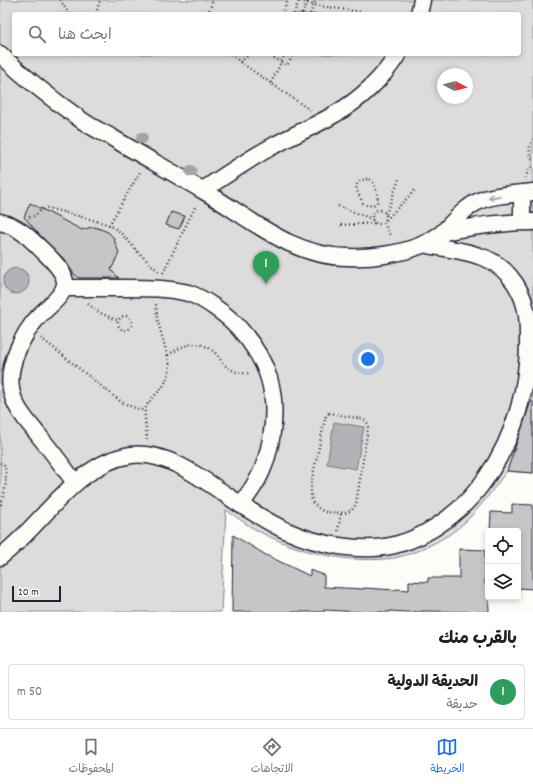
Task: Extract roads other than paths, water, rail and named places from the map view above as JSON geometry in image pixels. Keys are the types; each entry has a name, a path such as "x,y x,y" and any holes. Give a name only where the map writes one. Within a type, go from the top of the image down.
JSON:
{"lane":[{"path":"419,12 422,0"},
{"path":"0,54 80,120 203,190 257,226 300,248 323,254 348,257 376,256 399,252 423,244 443,232 462,212 483,199 528,193 528,222 490,224 443,232"},
{"path":"203,190 266,150 335,114 352,103 381,76 396,56"},
{"path":"0,222 17,228 27,235 63,274 65,284 70,288"},
{"path":"0,557 14,545 75,483 111,460 131,455 148,456 166,460 182,467 241,505 288,531 336,546 379,548 396,545 413,539 445,521 481,486 498,459 509,436 518,412 524,387 528,346 527,314 521,293 510,275 501,267 490,260 479,256 423,244"},
{"path":"75,483 21,412 6,399 10,388 12,369 22,342 38,317 60,295 70,288 156,288 172,290 190,294 206,302 234,323 257,351 270,379 274,402 272,432 268,452 263,468 255,484 241,505"}],"place":[{"name":"الحديقة الدولية","path":"266,284"}]}
